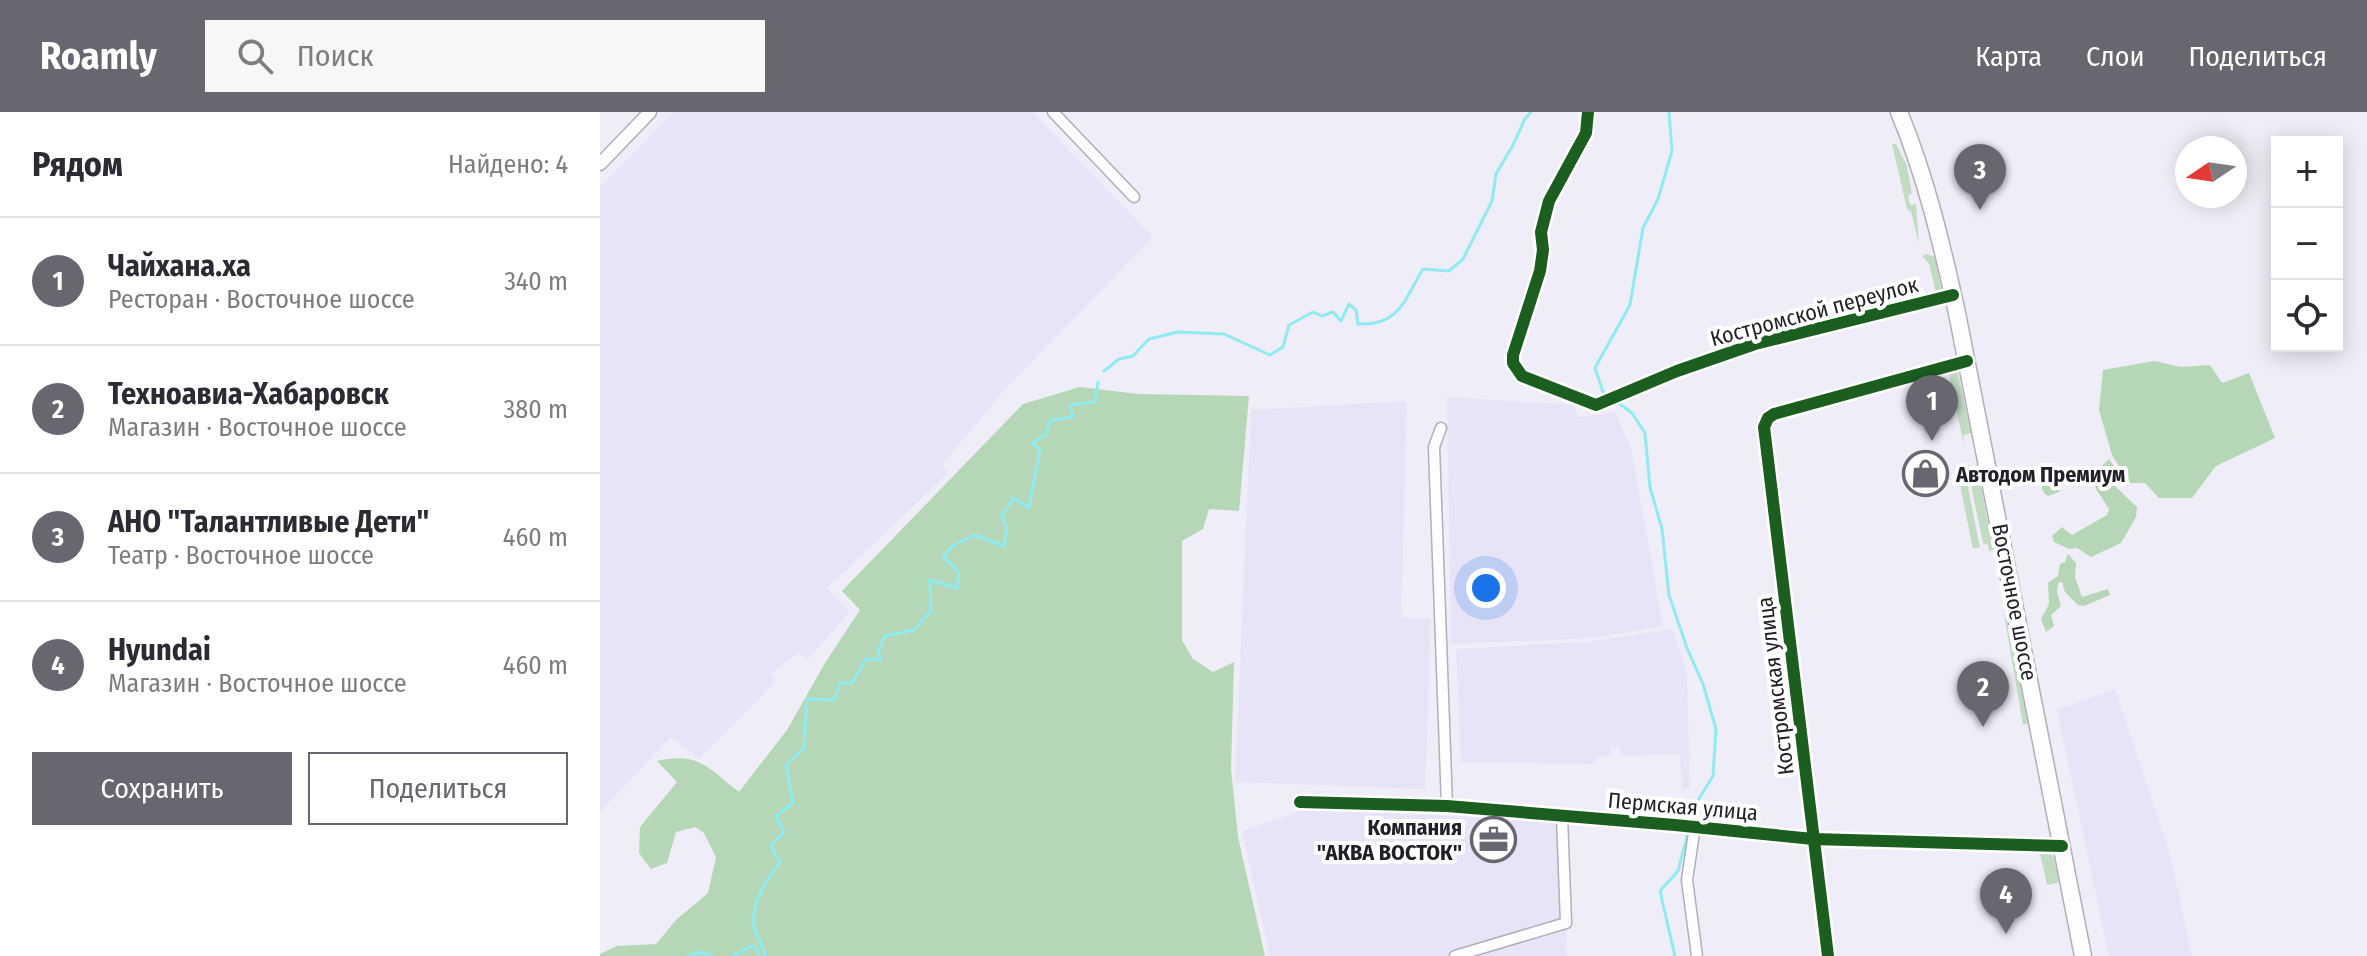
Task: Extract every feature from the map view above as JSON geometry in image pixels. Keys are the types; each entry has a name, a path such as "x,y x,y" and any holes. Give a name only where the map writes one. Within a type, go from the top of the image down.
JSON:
{"main road":[{"name":"Восточное шоссе","path":"1899,112 1927,194 1953,295 2083,956"}],"street":[{"path":"600,164 650,112"},
{"path":"1053,112 1134,197"},
{"name":"Костромской переулок","path":"1588,112 1586,133 1546,209 1541,232 1543,250 1540,271 1513,355 1513,363 1522,376 1596,405 1677,371 1755,344 1953,295"},
{"name":"Костромская улица","path":"1828,956 1764,427 1774,414 1967,361"},
{"path":"1441,428 1434,447 1447,806"},
{"name":"Пермская улица","path":"1300,802 1447,806 1813,839 2062,846"},
{"path":"1455,956 1566,923 1562,816"},
{"path":"1695,826 1687,880 1697,956"}],"shaded area":[{"path":"674,112 1032,112 1153,237 1006,388 942,465 948,473 827,588 850,612 807,660 799,652 771,673 776,681 699,759 671,737 600,812 600,187"},
{"path":"1447,397 1575,405 1578,417 1615,413 1631,447 1663,626 1594,638 1451,644"},
{"path":"1407,401 1401,617 1431,619 1425,789 1235,782 1251,410"},
{"path":"1672,629 1687,674 1690,789 1682,789 1680,754 1620,756 1620,747 1611,747 1611,756 1595,757 1595,764 1461,762 1456,649 1587,642"},
{"path":"2115,689 2170,854 2192,956 2109,956 2057,710"},
{"path":"1307,809 1561,821 1567,956 1270,956 1242,831"}],"green space":[{"path":"1892,144 1896,144 1907,166 1912,194 1908,195 1910,205 1916,204 1919,244 1911,212 1907,209"},
{"path":"1922,256 1935,257 1942,292 1936,293 1929,264"},
{"path":"2154,361 2181,367 2210,365 2222,383 2249,373 2275,438 2216,466 2192,498 2159,498 2145,483 2130,483 2112,455 2099,410 2103,370"},
{"path":"1948,370 1958,373 1971,433 1963,435 1965,450"},
{"path":"1080,387 1138,394 1249,396 1239,511 1209,509 1203,529 1182,541 1182,640 1193,659 1213,672 1234,662 1231,769 1238,837 1265,956 600,956 617,946 656,944 676,920 708,893 716,857 704,833 695,827 676,832 667,863 651,869 639,853 640,827 677,782 657,761 693,760 711,769 739,792 787,730 860,610 842,591 1023,404"},
{"path":"2109,459 2120,475 2116,487 2137,507 2136,517 2121,543 2091,557 2077,548 2069,549 2054,542 2052,536 2062,527 2072,535 2107,515 2109,509 2096,489 2093,475"},
{"path":"1967,465 1972,478 1979,476 1993,550 1989,551 1988,545 1983,543"},
{"path":"2052,467 2061,489 2048,496 2041,484 2048,475 2046,469"},
{"path":"1967,483 1980,547 1973,549 1960,485"},
{"path":"2068,554 2076,563 2075,577 2082,597 2108,589 2110,595 2084,606 2078,605 2065,592 2062,582 2058,583 2061,606 2051,615 2054,626 2046,632 2041,619 2049,604 2048,583 2058,576 2060,564 2065,562"},
{"path":"2004,614 2008,615 2028,723 2023,725"},
{"path":"2036,851 2053,856 2060,882 2047,885 2041,857"}],"waterway":[{"path":"1104,371 1119,359 1133,356 1149,339 1178,332 1224,334 1270,355 1283,347 1289,325 1313,312 1322,316 1333,312 1341,321 1349,304 1356,310 1358,324 1383,321 1392,316 1405,301 1423,269 1449,271 1463,259 1492,201 1496,174 1531,112"},
{"path":"1669,112 1672,151 1658,199 1643,228 1630,305 1595,368 1603,392 1632,413 1645,433 1650,487 1662,529 1669,595 1703,684 1716,729 1713,776 1694,807 1690,822"},
{"path":"765,956 755,931 755,909 765,884 780,863 771,845 784,832 776,816 793,803 786,765 804,748 807,699 834,700 841,683 852,683 866,659 881,660 878,651 885,636 914,630 931,611 930,580 957,588 959,572 943,557 952,546 975,535 1004,546 1007,526 1001,517 1014,498 1029,508 1040,449 1032,443 1046,434 1051,420 1073,417 1070,405 1095,402 1098,382"},
{"path":"1675,956 1660,891 1678,871 1689,829"},
{"path":"732,956 751,946 756,948 759,956"},
{"path":"687,956 699,952 714,956"}],"cycle path":[{"path":"1588,112 1586,133 1549,201 1541,232 1543,250 1540,271 1513,355 1513,363 1522,376 1596,405 1677,371 1755,344 1953,295"},
{"path":"1828,956 1764,427 1774,414 1967,361"},
{"path":"1300,802 1447,806 1813,839 2062,846"}],"place":[{"name":"АНО \"Талантливые Дети\"","path":"1980,210"},
{"name":"Чайхана.ха","path":"1932,441"},
{"name":"Автодом Премиум","path":"1925,474"},
{"name":"Техноавиа-Хабаровск","path":"1983,727"},
{"name":"Компания \"АКВА ВОСТОК\"","path":"1493,840"},
{"name":"Hyundai","path":"2006,934"}]}
